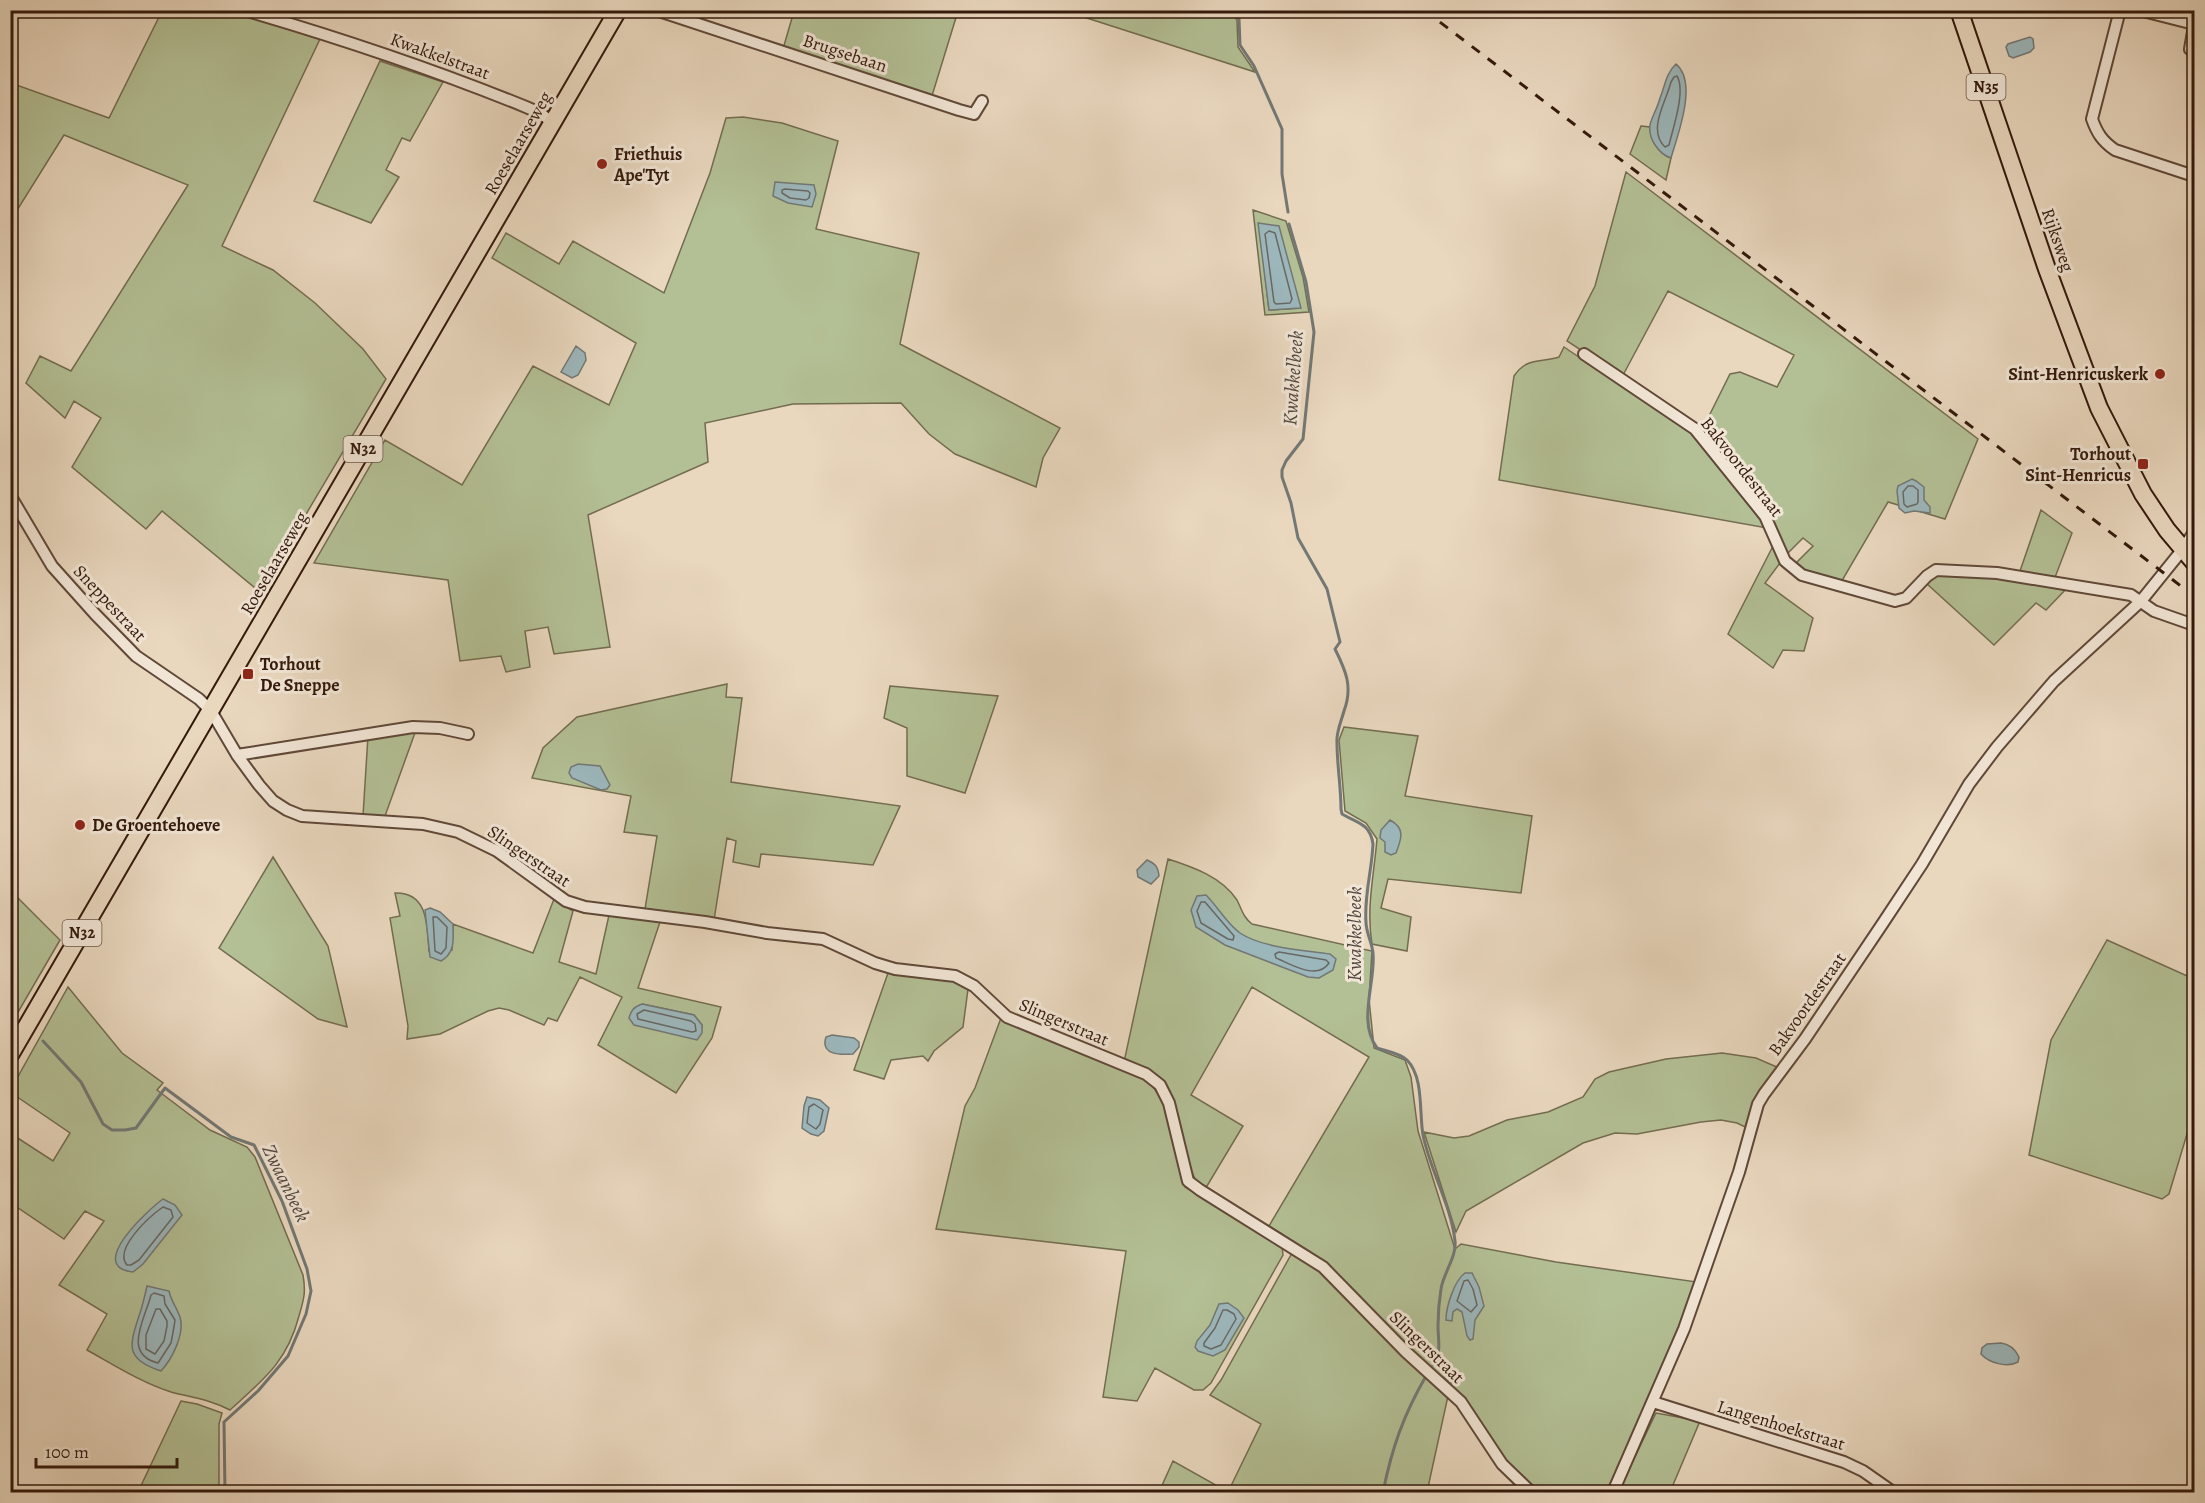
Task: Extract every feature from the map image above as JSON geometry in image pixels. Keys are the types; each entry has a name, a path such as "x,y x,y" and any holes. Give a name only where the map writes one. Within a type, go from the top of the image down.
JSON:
{"main road":[{"name":"Roeselaarseweg","path":"10,1055 618,10"},
{"name":"Rijksweg","path":"1959,10 2082,366 2106,422 2136,476 2137,483 2154,510 2191,547"}],"street":[{"name":"Kwakkelstraat","path":"244,10 284,16 449,76 540,113 552,122"},
{"name":"Brugsebaan","path":"656,10 959,110 974,114 982,100"},
{"path":"2120,10 2092,119 2097,133 2115,150 2194,176"},
{"path":"2139,10 2194,25 2190,49 2194,51"},
{"name":"Bakvoordestraat","path":"1584,354 1695,429 1765,516 1785,561 1802,575 1895,601 1906,598 1927,576 1942,569 1997,573 2131,596 2141,601"},
{"name":"Sneppestraat","path":"10,495 52,566 95,614 136,656 199,699 211,711"},
{"name":"Bakvoordestraat","path":"1613,1492 1684,1329 1739,1172 1758,1104 1764,1094 1805,1039 1922,864 1969,784 1997,747 2054,681 2141,601 2191,547"},
{"path":"2141,601 2154,611 2194,625"},
{"name":"Slingerstraat","path":"211,711 237,755 273,801 302,816 423,824 458,832 497,851 566,901 585,906 767,933 823,939 875,963 895,969 955,976 974,986 1007,1017 1146,1074 1160,1085 1169,1103 1188,1181 1200,1191 1323,1266 1406,1352 1461,1402 1497,1457 1517,1481 1531,1492"},
{"path":"237,755 413,727 440,728 468,734"},
{"name":"Langenhoekstraat","path":"1653,1402 1835,1458 1863,1471 1893,1492"}],"green space":[{"path":"162,11 234,11 320,39 222,246 273,270 315,303 363,349 386,379 260,592 162,511 146,529 72,467 101,418 74,401 65,418 26,383 40,356 71,371 188,185 64,135 11,220 11,83 109,118"},
{"path":"794,11 958,11 931,99 783,49"},
{"path":"1065,11 1230,11 1237,20 1238,47 1255,72"},
{"path":"380,61 443,82 410,141 402,138 386,170 399,177 371,223 314,201"},
{"path":"743,117 782,123 838,141 816,229 919,253 900,344 1060,428 1043,458 1036,487 955,454 929,434 901,403 793,404 705,423 708,462 588,515 610,647 554,654 548,627 525,631 530,667 506,672 501,656 460,661 448,580 314,563 385,440 462,485 533,366 609,405 636,343 492,258 506,233 559,264 573,241 664,293 710,173 726,118"},
{"path":"1641,126 1650,127 1656,146 1671,158 1666,180 1630,154"},
{"path":"1626,172 1978,439 1945,519 1888,502 1840,584 1803,572 1794,565 1813,546 1803,538 1785,556 1769,521 1708,432 1705,424 1730,374 1740,372 1777,387 1794,355 1668,291 1622,377 1567,341 1595,286"},
{"path":"1253,210 1286,221 1303,277 1309,312 1265,315","holes":["1259,223 1300,308 1269,310"]},
{"path":"1564,347 1691,433 1730,478 1767,528 1499,480 1514,376 1529,363 1559,357"},
{"path":"2041,510 2072,533 2054,580 2019,574"},
{"path":"1773,546 1780,563 1765,583 1813,618 1804,651 1783,650 1773,668 1728,634"},
{"path":"1937,574 2007,578 2068,587 2046,610 2036,603 1994,645 1926,583"},
{"path":"727,684 726,697 742,698 731,782 900,806 873,865 761,854 759,867 733,862 736,841 727,838 714,920 645,909 657,836 624,832 631,796 532,778 543,748 577,717"},
{"path":"890,686 998,696 965,793 907,776 907,728 884,718"},
{"path":"1344,727 1418,736 1405,796 1532,816 1521,893 1388,879 1381,908 1411,917 1407,951 1372,944 1370,904 1377,839 1366,823 1345,811 1339,740"},
{"path":"416,730 385,816 363,816 368,736"},
{"path":"273,857 328,946 347,1027 318,1019 219,948"},
{"path":"1168,859 1197,869 1223,885 1237,900 1252,924 1372,951 1369,999 1374,1048 1405,1060 1411,1077 1418,1131 1455,1249 1461,1244 1556,1262 1697,1282 1653,1394 1607,1492 1538,1492 1500,1456 1450,1382 1429,1367 1395,1335 1324,1261 1269,1226 1369,1057 1252,987 1191,1095 1243,1126 1207,1186 1200,1187 1188,1161 1179,1117 1169,1092 1154,1076 1124,1062"},
{"path":"11,891 60,940 17,1014 11,997"},
{"path":"395,893 406,894 420,905 426,922 429,951 452,950 453,924 533,953 554,899 573,911 559,962 596,974 609,915 661,919 638,988 721,1007 712,1038 676,1093 598,1045 622,997 580,977 557,1021 548,1018 544,1025 499,1008 440,1034 407,1039 408,1026 390,918 400,916","holes":["642,1004 694,1015 702,1025 701,1033"]},
{"path":"2107,940 2194,979 2194,1114 2169,1194 2162,1199 2029,1155 2051,1040"},
{"path":"888,973 950,980 968,989 963,1027 934,1051 928,1061 923,1056 891,1060 884,1079 854,1070"},
{"path":"68,987 122,1053 163,1083 157,1090 210,1130 247,1147 255,1157 303,1275 303,1300 288,1346 273,1369 230,1410 208,1401 149,1384 87,1350 107,1314 59,1285 104,1221 85,1211 64,1239 11,1203 10,1133 53,1161 70,1133 10,1092"},
{"path":"1001,1018 1148,1080 1166,1105 1185,1187 1282,1246 1283,1255 1211,1383 1203,1390 1194,1390 1155,1368 1137,1401 1103,1397 1126,1251 936,1229 965,1106 975,1088"},
{"path":"1722,1053 1756,1058 1779,1068 1755,1100 1745,1127 1721,1120 1637,1134 1615,1133 1583,1143 1466,1211 1456,1232 1424,1132 1454,1138 1469,1136 1507,1120 1548,1112 1583,1097 1595,1079 1609,1072 1666,1059"},
{"path":"1292,1253 1317,1267 1448,1396 1427,1492 1228,1492 1261,1424 1210,1395 1221,1380"},
{"path":"181,1401 222,1413 219,1424 219,1492 138,1492"},
{"path":"1656,1413 1700,1421 1670,1492 1618,1492"},
{"path":"1173,1461 1228,1492 1159,1492"}],"water":[{"path":"2030,37 2033,39 2034,48 2030,52 2013,58 2009,56 2006,47 2008,44"},
{"path":"1676,64 1682,72 1686,95 1671,158 1655,145 1650,125 1668,76"},
{"path":"775,182 814,185 816,194 812,207 788,203 773,196"},
{"path":"1258,223 1279,226 1301,308 1269,310"},
{"path":"576,346 585,353 586,360 578,375 572,378 561,372"},
{"path":"1912,479 1924,487 1924,500 1930,507 1930,513 1914,511 1905,513 1899,508 1898,486"},
{"path":"578,764 600,766 610,785 607,789 601,790 572,778 569,773 571,767"},
{"path":"1390,820 1398,826 1401,834 1396,853 1391,855 1385,852 1385,842 1380,838 1381,830"},
{"path":"1147,860 1156,866 1159,873 1151,884 1138,877 1137,870"},
{"path":"1206,895 1240,933 1271,945 1330,954 1336,959 1333,970 1319,978 1308,977 1225,945 1196,927 1191,910 1197,896"},
{"path":"430,908 440,912 453,924 451,949 441,961 430,957 425,910"},
{"path":"642,1004 694,1015 702,1025 702,1033 697,1040 634,1025 629,1018 630,1015 633,1009"},
{"path":"832,1035 854,1038 859,1042 859,1047 853,1054 832,1053 828,1051 825,1043 826,1037"},
{"path":"807,1097 820,1100 829,1108 824,1131 818,1136 802,1128"},
{"path":"163,1199 175,1205 182,1215 143,1264 133,1272 120,1268 115,1260 125,1237"},
{"path":"1465,1273 1472,1273 1484,1306 1475,1320 1473,1339 1470,1340 1462,1312 1457,1309 1453,1312 1452,1321 1446,1320 1451,1295 1457,1282"},
{"path":"147,1286 169,1291 180,1317 179,1338 161,1371 140,1361 132,1349"},
{"path":"1228,1303 1244,1318 1225,1350 1213,1356 1198,1351 1195,1347 1197,1341 1210,1325 1219,1304"},
{"path":"2001,1343 2014,1349 2019,1357 2018,1362 2009,1365 1998,1364 1981,1354 1982,1348 1987,1344"}],"waterway":[{"name":"Kwakkelbeek","path":"1232,10 1239,19 1240,45 1254,66 1282,129 1282,174 1288,212"},
{"name":"Kwakkelbeek","path":"1289,224 1306,282 1314,332 1303,439 1286,461 1282,477 1291,503 1298,538 1327,589 1340,642 1335,649 1347,679 1347,702 1337,739 1342,814 1366,828 1373,844 1366,912 1367,930 1373,953 1368,1026 1377,1048 1397,1054 1407,1060 1416,1076 1426,1148 1453,1228 1455,1247 1441,1289 1438,1316 1439,1351 1433,1365"},
{"name":"Zwaanbeek","path":"43,1041 81,1082 103,1124 112,1130 136,1128 165,1088 231,1137 254,1145 282,1201 307,1269 311,1291 306,1314 288,1356 258,1391 224,1422 225,1492"},
{"name":"Kwakkelbeek","path":"1383,1492 1399,1432 1426,1376"}],"railway":[{"path":"1424,10 2194,596"}],"place":[{"name":"Friethuis Ape'Tyt","path":"602,164"},
{"name":"Sint-Henricuskerk","path":"2160,374"},
{"name":"Torhout Sint-Henricus","path":"2143,464"},
{"name":"Torhout De Sneppe","path":"248,674"},
{"name":"De Groentehoeve","path":"80,825"}]}
